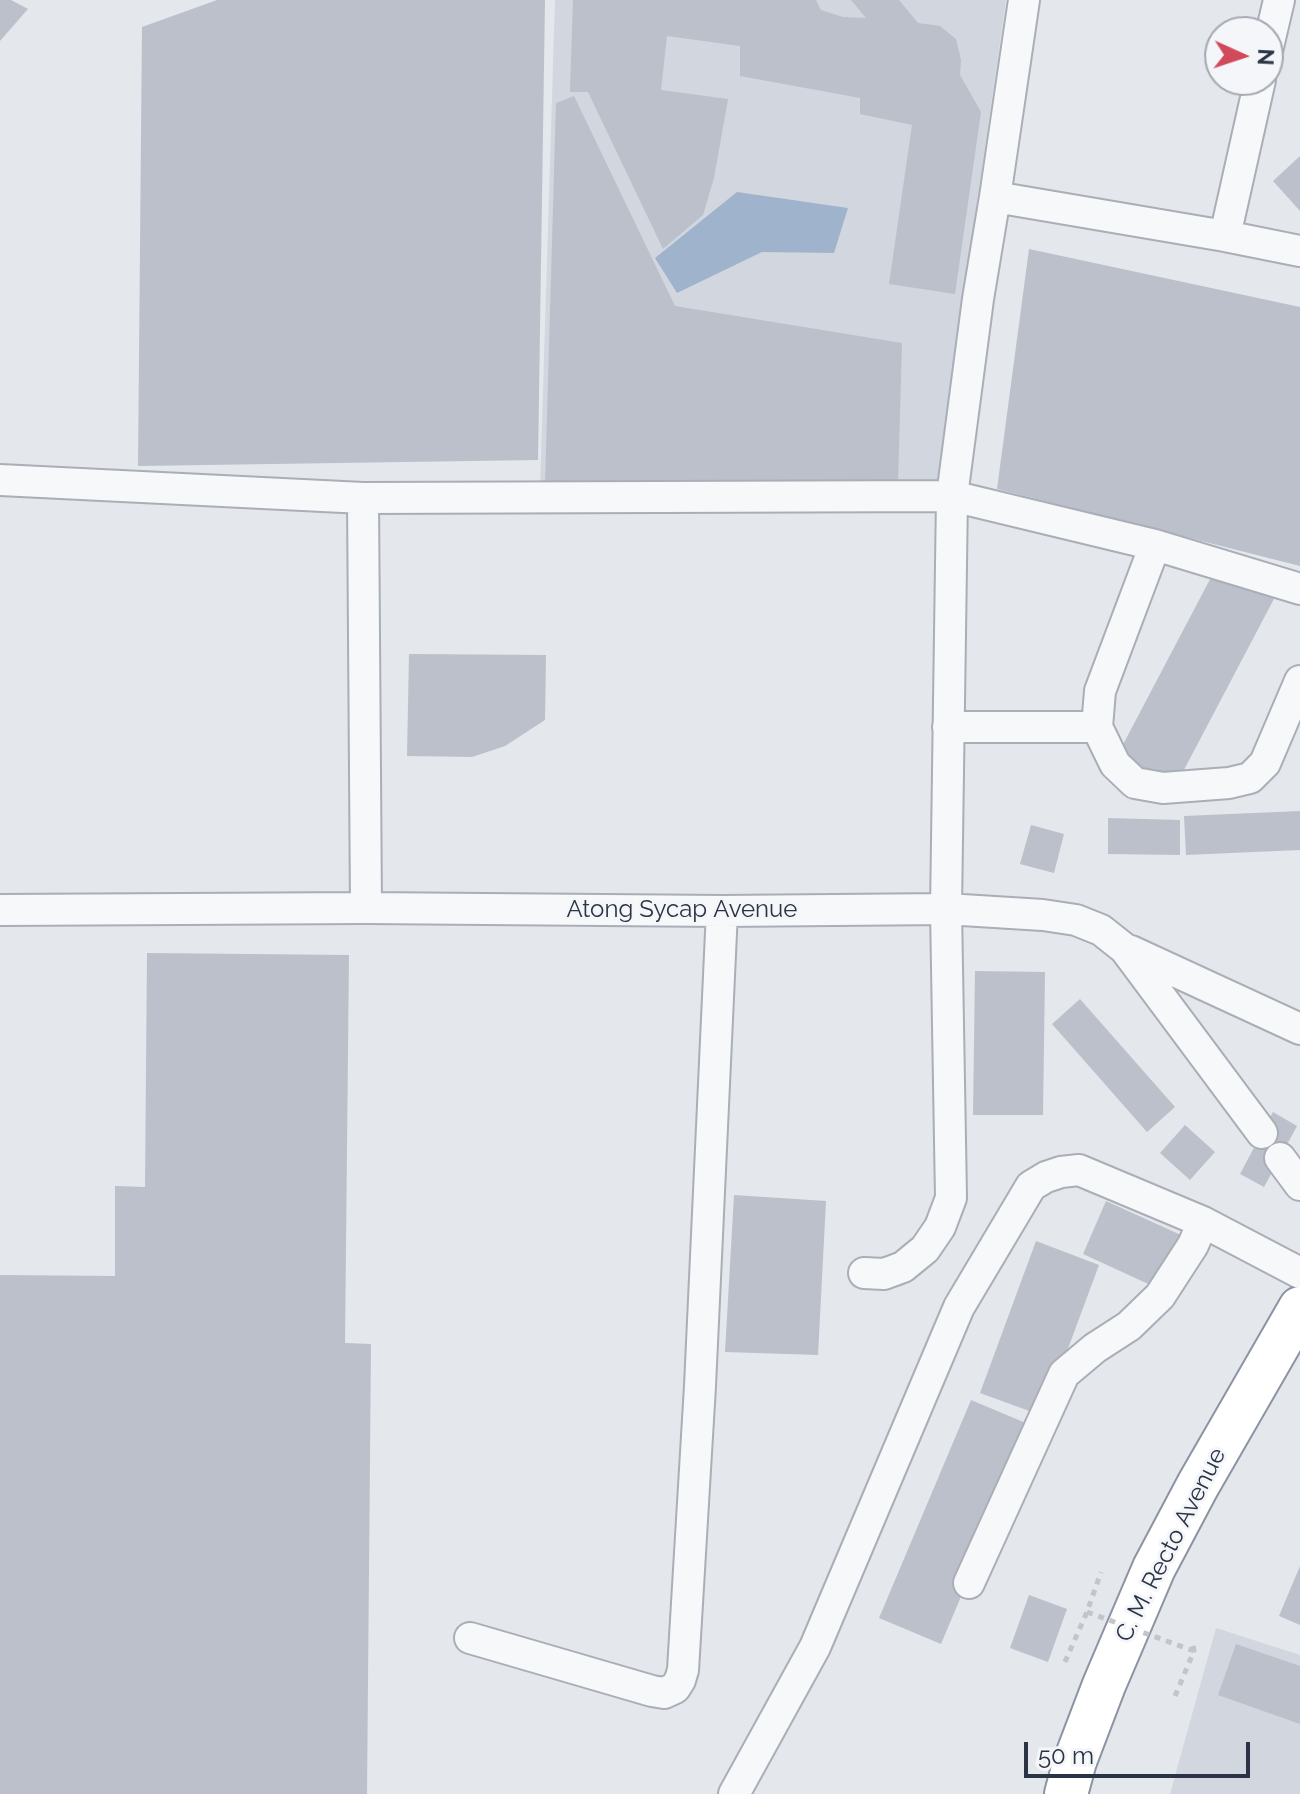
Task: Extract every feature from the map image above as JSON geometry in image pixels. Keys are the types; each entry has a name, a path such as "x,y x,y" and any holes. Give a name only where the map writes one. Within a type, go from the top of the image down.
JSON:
{"highway":[{"name":"C. M. Recto Avenue","path":"1066,1794 1104,1685 1154,1568 1300,1308"}],"street":[{"path":"864,1273 884,1274 903,1267 925,1249 940,1227 951,1198 946,909 952,496 978,299 1024,0"},
{"path":"1225,236 1256,96"},
{"path":"995,197 1300,251"},
{"path":"0,480 363,498 952,496 1155,545 1300,589"},
{"path":"363,498 366,908"},
{"path":"1155,545 1100,691 1097,727 1115,764 1135,783 1163,788 1229,783 1250,778 1265,763 1300,681"},
{"path":"948,727 1097,727"},
{"name":"Atong Sycap Avenue","path":"0,910 946,909 1076,920 1101,930 1125,949 1262,1133"},
{"path":"470,1638 652,1691 664,1693 675,1688 680,1680 699,1402 722,911"},
{"path":"1125,949 1300,1029"},
{"path":"1280,1158 1300,1185"},
{"path":"734,1794 815,1647 959,1307 1031,1186 1061,1172 1079,1170 1203,1222 1300,1273"},
{"path":"969,1583 1064,1374 1095,1348 1129,1326 1160,1296 1193,1245 1203,1222"}],"path":[{"path":"1065,1662 1101,1572"},
{"path":"1087,1612 1193,1647 1175,1696"}],"shaded area":[{"path":"555,0 1006,0 940,485 540,490"},
{"path":"1216,1628 1300,1655 1300,1794 1170,1794"}],"water":[{"path":"737,192 848,208 834,253 762,252 677,293 655,258"}],"building":[{"path":"0,0 11,0 28,9 0,41"},
{"path":"217,0 545,0 538,460 138,466 142,27"},
{"path":"573,0 816,0 821,10 843,17 866,18 851,0 899,0 918,23 940,26 956,39 961,60 960,75 981,112 955,294 889,284 912,125 860,114 860,98 740,76 740,46 667,36 661,90 728,99 714,178 703,215 663,249 588,92 570,92"},
{"path":"574,96 675,306 902,343 898,484 545,485 556,103"},
{"path":"1300,156 1300,211 1273,181"},
{"path":"1029,249 1300,307 1300,566 997,489"},
{"path":"1217,566 1275,597 1176,785 1118,754"},
{"path":"409,654 546,655 545,720 505,746 472,757 407,756"},
{"path":"1300,811 1300,850 1186,855 1184,816"},
{"path":"1108,818 1180,820 1180,855 1108,854"},
{"path":"1031,825 1064,834 1054,873 1020,864"},
{"path":"147,953 349,955 345,1343 371,1344 367,1794 0,1794 0,1275 115,1276 115,1186 145,1187"},
{"path":"975,971 1045,972 1043,1115 973,1115"},
{"path":"1080,999 1175,1107 1147,1132 1052,1024"},
{"path":"1273,1112 1297,1126 1264,1187 1240,1174"},
{"path":"1185,1125 1215,1152 1190,1180 1160,1153"},
{"path":"734,1195 826,1201 818,1355 725,1352"},
{"path":"1106,1201 1181,1235 1157,1288 1083,1254"},
{"path":"1036,1241 1099,1265 1043,1416 980,1393"},
{"path":"971,1400 1033,1426 941,1644 879,1618"},
{"path":"1300,1566 1300,1625 1279,1616"},
{"path":"1029,1595 1067,1609 1048,1662 1010,1648"},
{"path":"1236,1644 1300,1666 1300,1724 1218,1695"}]}
